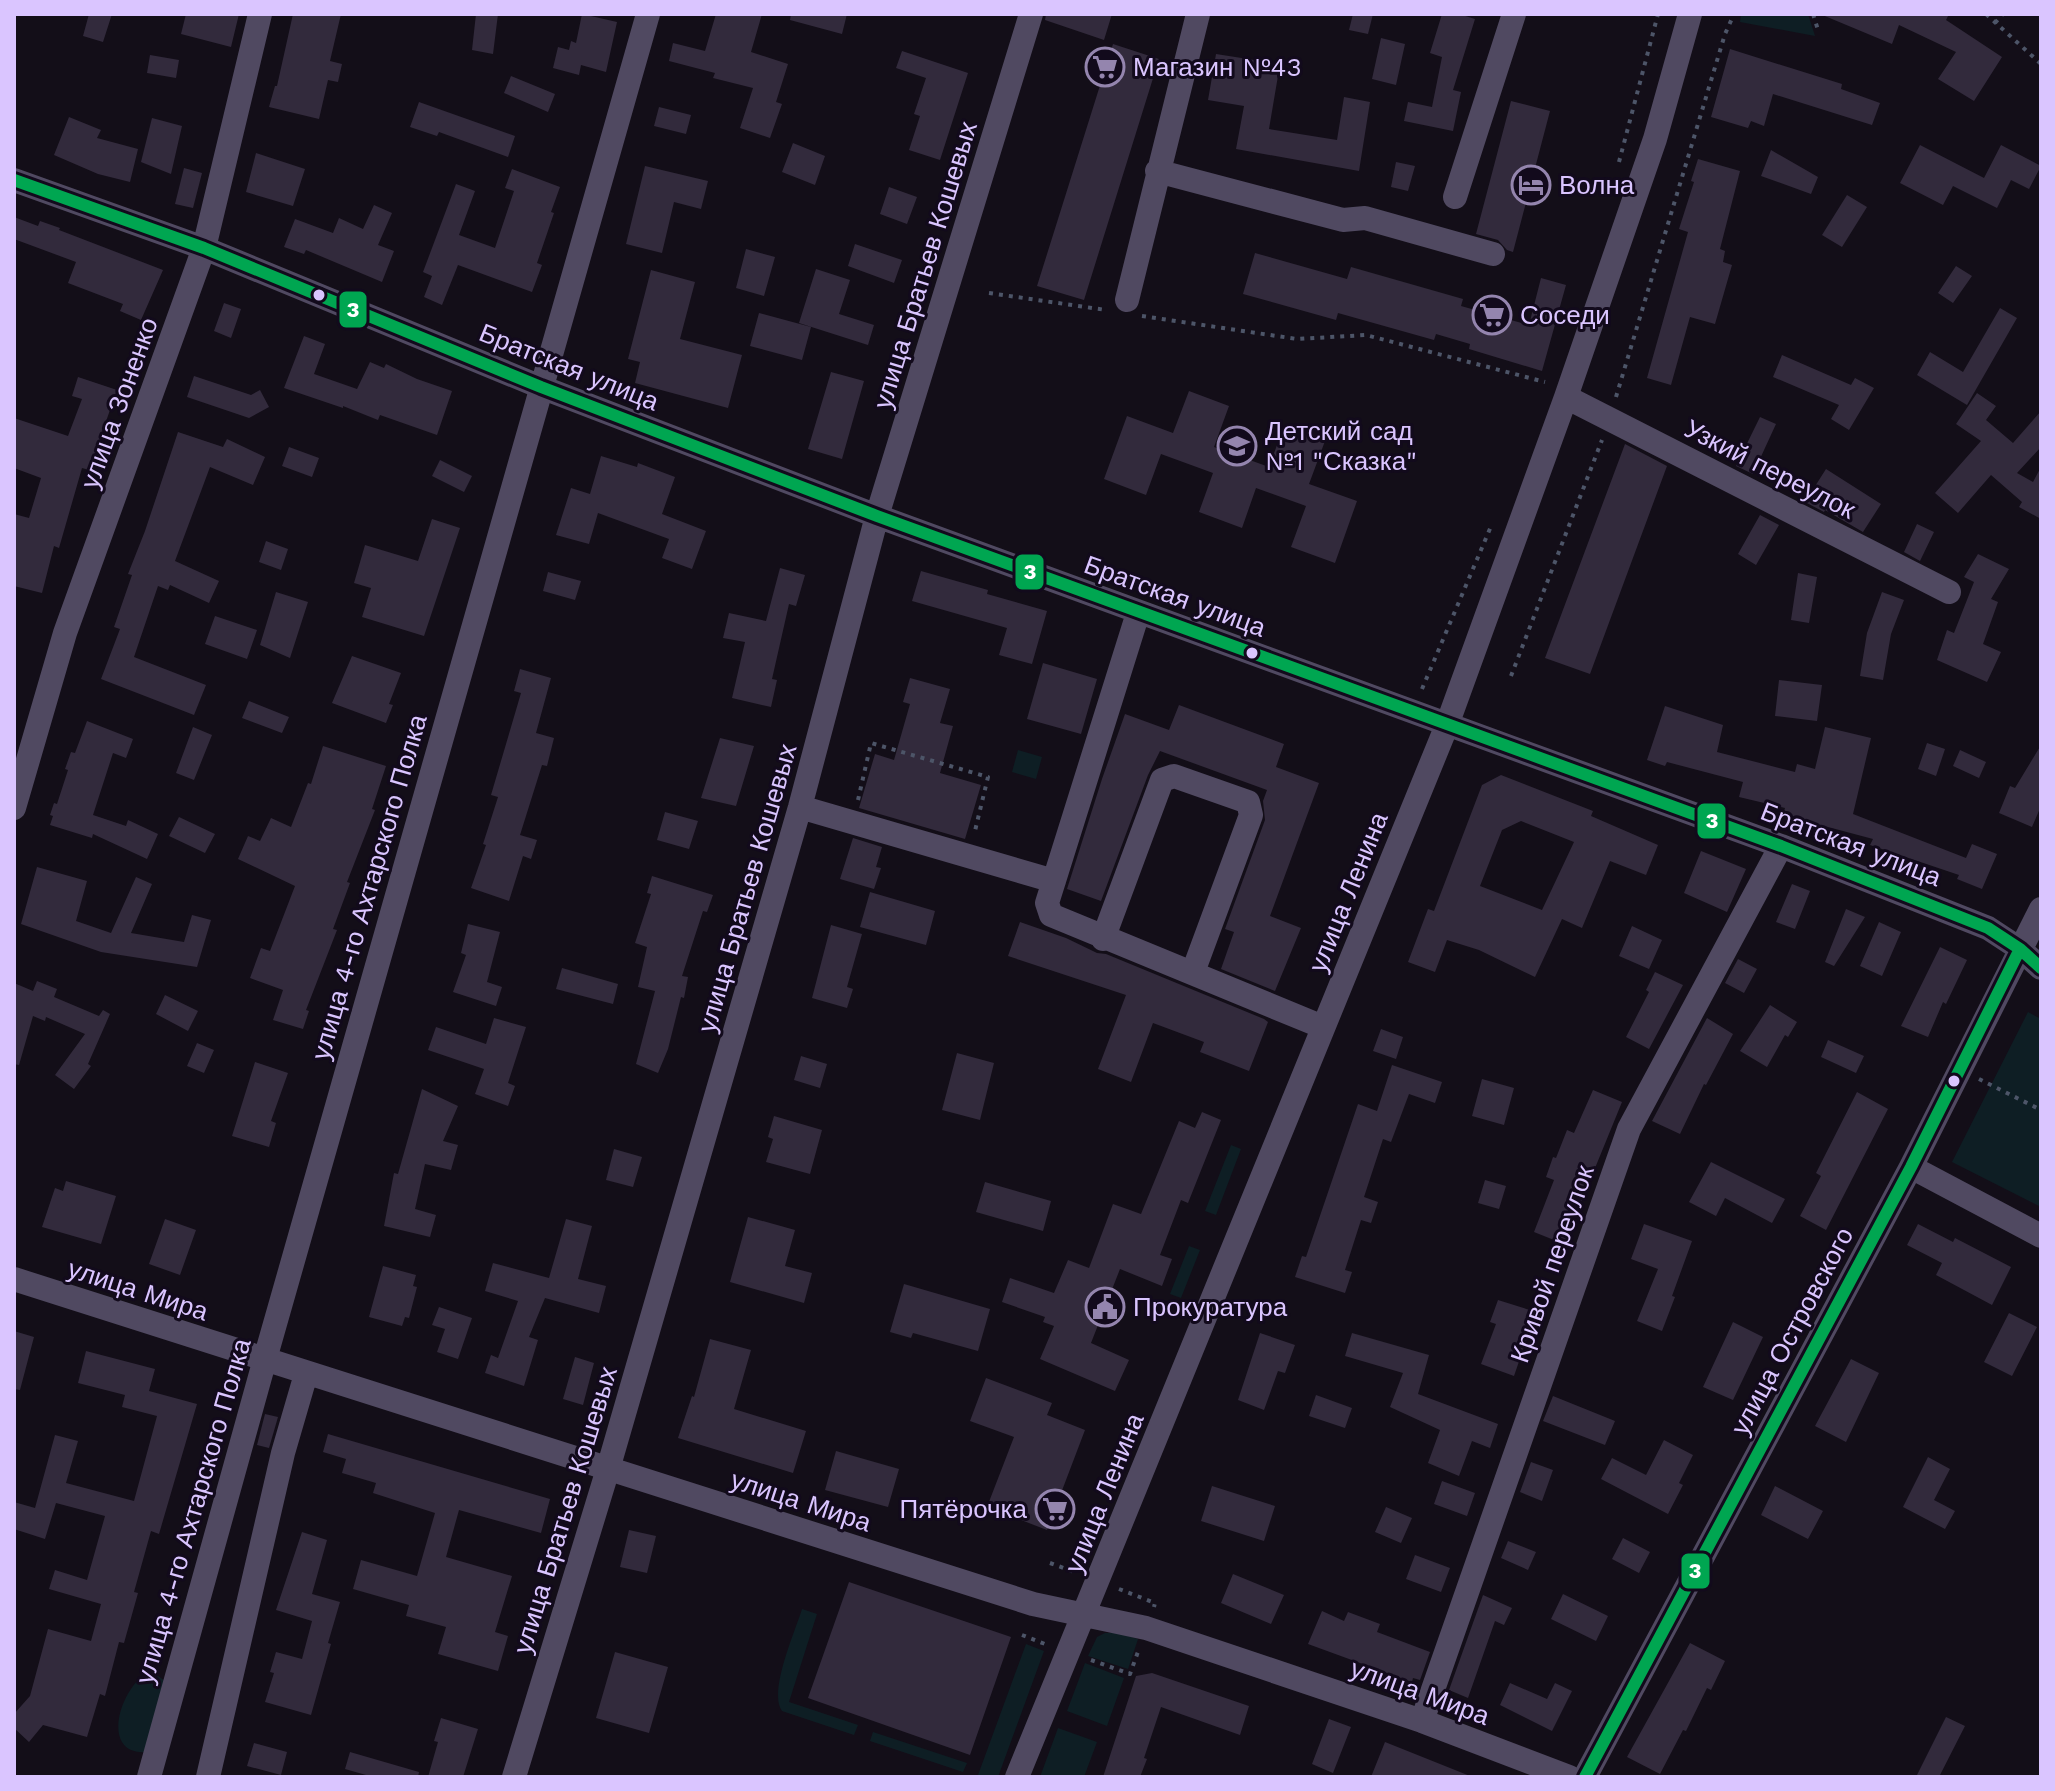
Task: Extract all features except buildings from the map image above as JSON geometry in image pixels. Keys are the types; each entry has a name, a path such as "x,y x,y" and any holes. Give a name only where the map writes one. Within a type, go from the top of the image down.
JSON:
{"street":[{"name":"улица Зоненко","path":"14,808 65,633 204,248 260,14"},
{"name":"улица 4-го Ахтарского Полка","path":"149,1777 648,14"},
{"name":"улица Братьев Кошевых","path":"514,1777 608,1469 800,807 877,516 1031,14"},
{"path":"1122,308 1198,14"},
{"path":"1455,197 1514,14"},
{"name":"улица Ленина","path":"1017,1777 1447,725 1559,390 1655,139 1686,15"},
{"path":"1157,171 1343,220 1365,218 1493,254"},
{"name":"Братская улица","path":"14,180 204,248 541,387 877,516 1781,846 1988,928 2020,949 2041,968"},
{"name":"Узкий переулок","path":"1559,390 1609,419 1949,592"},
{"path":"1138,613 1047,903 1051,915 1323,1027"},
{"path":"1103,939 1162,780 1174,776 1248,802 1251,815 1193,972"},
{"path":"800,807 1054,881"},
{"name":"Кривой переулок","path":"1422,1721 1629,1129 1781,846"},
{"name":"улица Островского","path":"1585,1777 1911,1167 2041,909"},
{"path":"1911,1167 2041,1236"},
{"name":"улица Мира","path":"14,1279 1033,1604 1146,1628 1422,1721 1569,1777"},
{"path":"208,1777 283,1453 306,1374"}],"path":[{"path":"1618,169 1658,14"},
{"path":"1511,676 1609,419 1725,34 1734,14"},
{"path":"1813,14 1819,33"},
{"path":"1986,14 2041,64"},
{"path":"1995,23 2003,14"},
{"path":"989,293 1122,308 1297,339 1366,335 1559,390"},
{"path":"1406,709 1411,697 1423,688 1496,514"},
{"path":"853,822 871,743 988,777 969,856"},
{"path":"1959,1069 2041,1110"}],"shaded area":[{"path":"1741,14 1808,14 1815,36 1740,22"},
{"path":"1018,750 1042,757 1036,779 1012,772"},
{"path":"2028,1012 2041,1019 2041,1207 1952,1162"},
{"path":"1231,1145 1241,1149 1216,1215 1205,1211"},
{"path":"1189,1246 1200,1250 1181,1298 1170,1294"},
{"path":"802,1609 817,1614 789,1702 858,1725 854,1735 782,1711 778,1690 780,1676"},
{"path":"1105,1633 1119,1633 1138,1639 1128,1669 1088,1656 1097,1637"},
{"path":"1026,1644 1044,1651 998,1777 978,1775"},
{"path":"1085,1663 1124,1678 1107,1726 1067,1711"},
{"path":"151,1671 165,1681 148,1752 132,1750 123,1743 119,1718 131,1689"},
{"path":"1058,1728 1097,1742 1084,1777 1040,1777"},
{"path":"873,1732 967,1763 963,1772 870,1741"}],"transit line":[{"name":"3","path":"14,180 204,248 541,387 877,516 1781,846 1988,928 2020,949 2041,968"},
{"name":"3","path":"1585,1777 1911,1167 2020,949"}],"place":[{"name":"Магазин №43","path":"1105,67"},
{"name":"Волна","path":"1531,185"},
{"name":"Соседи","path":"1492,315"},
{"name":"Детский сад №1 \"Сказка\"","path":"1237,446"},
{"name":"Прокуратура","path":"1105,1307"},
{"name":"Пятёрочка","path":"1055,1509"}]}
